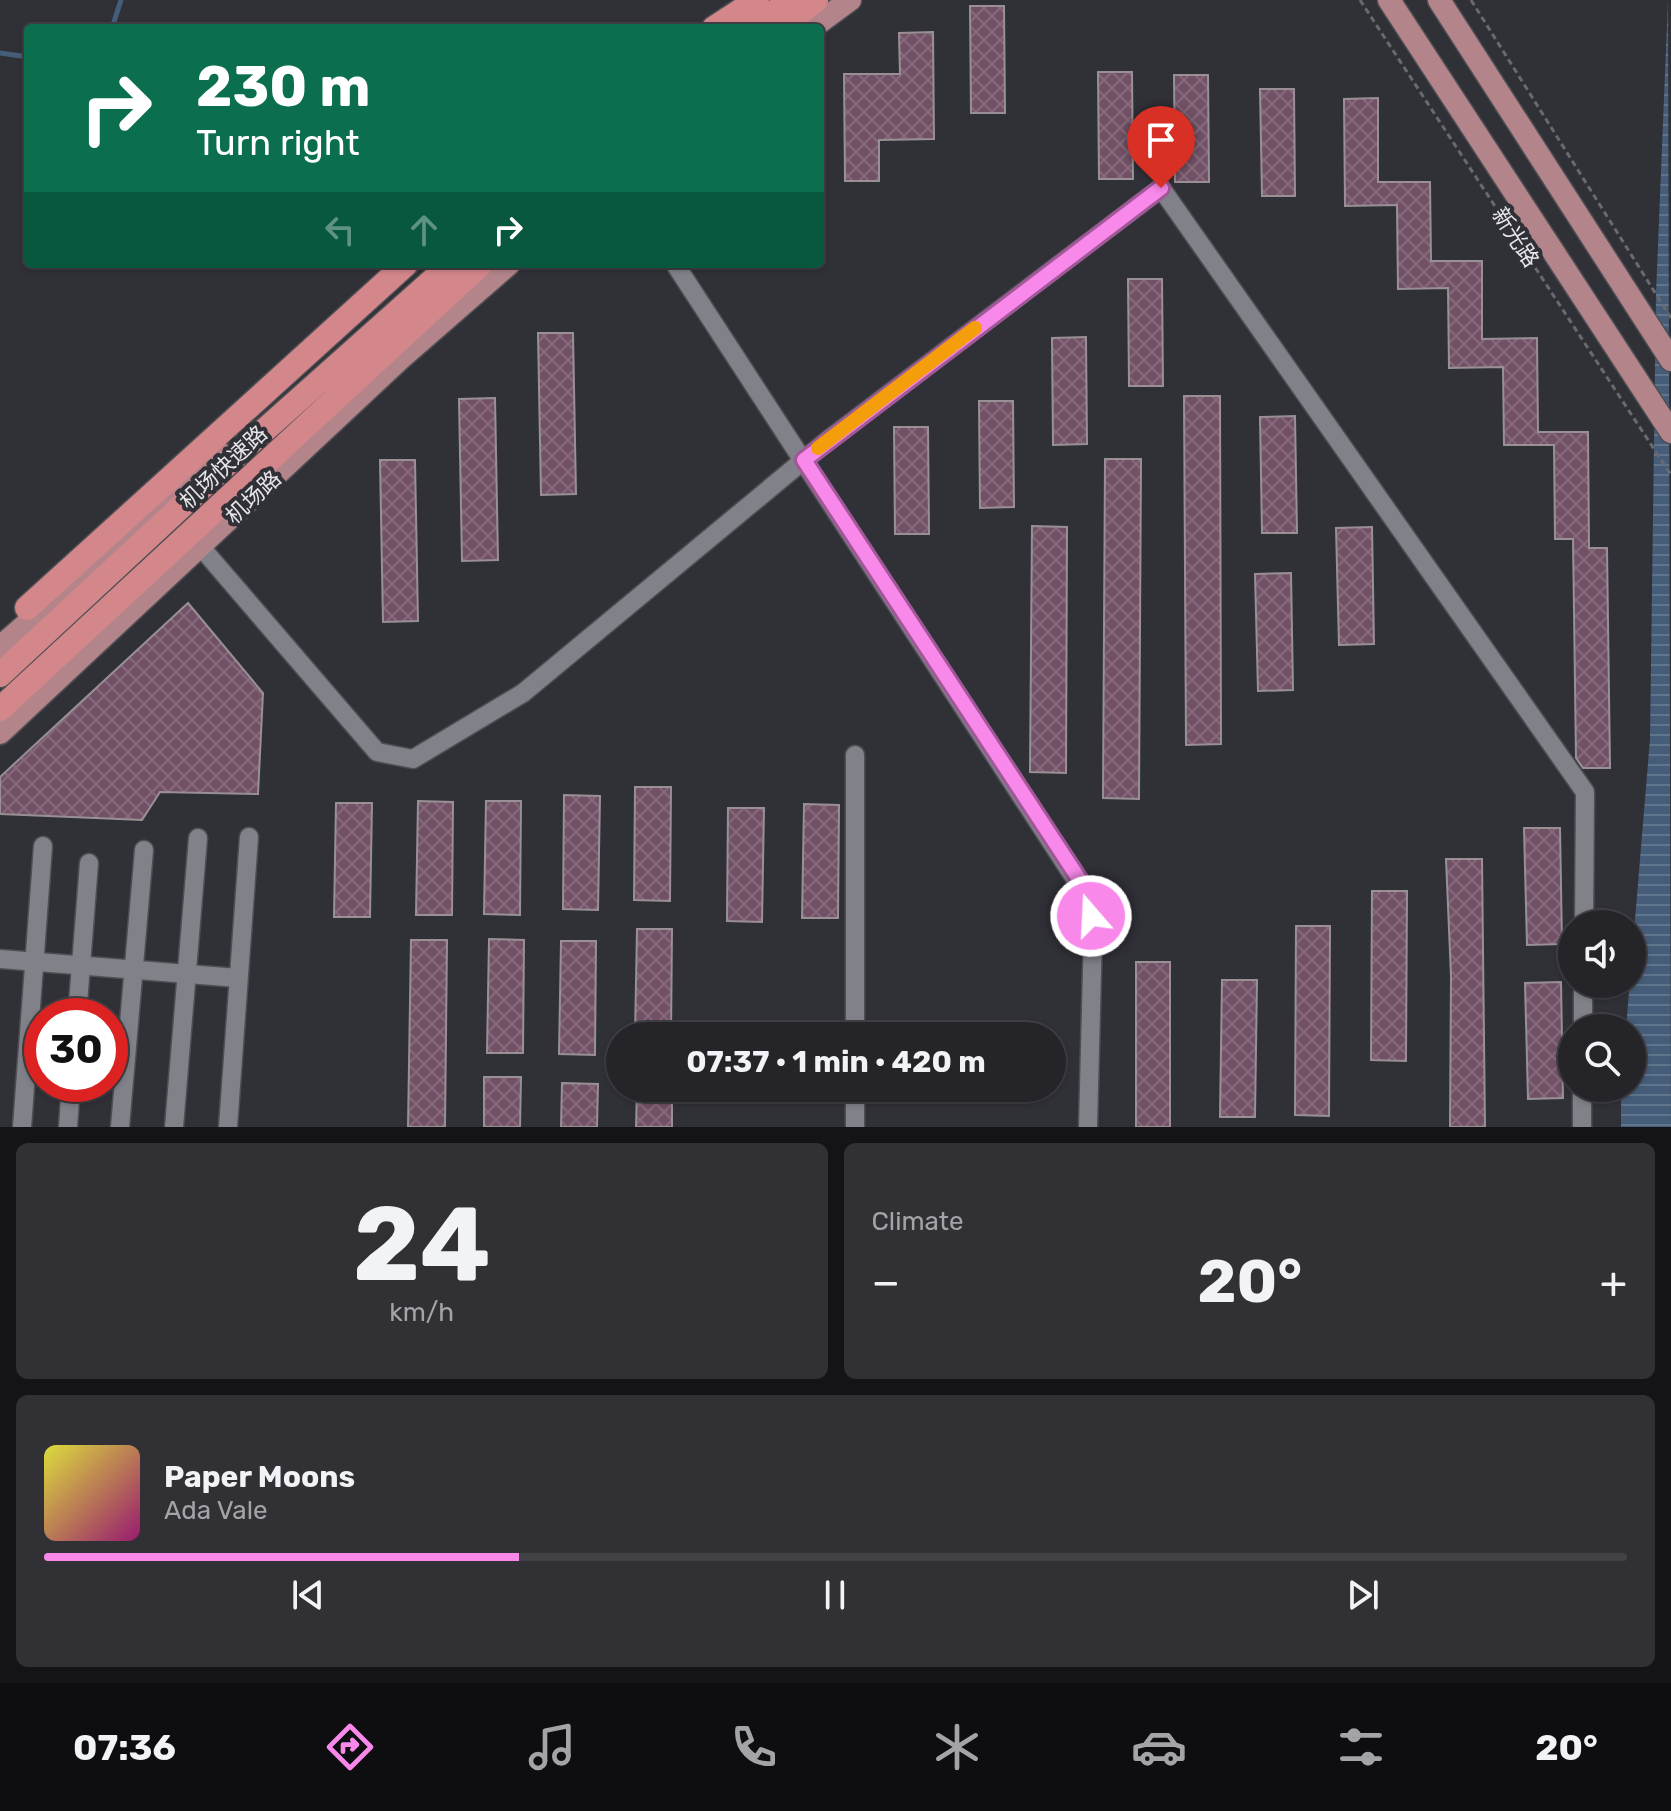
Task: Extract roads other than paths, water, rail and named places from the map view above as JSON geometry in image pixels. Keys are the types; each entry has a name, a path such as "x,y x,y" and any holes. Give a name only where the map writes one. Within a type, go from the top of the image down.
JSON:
{"highway":[{"path":"721,24 760,0"},
{"path":"759,24 790,0"},
{"path":"785,24 816,0"},
{"path":"27,608 402,268"},
{"name":"机场快速路","path":"0,675 240,452 447,268"},
{"name":"机场快速路","path":"0,709 477,268"}],"main road":[{"path":"733,24 760,0"},
{"path":"817,24 850,0"},
{"name":"新光路","path":"1389,0 1671,432"},
{"path":"1439,0 1671,360"},
{"path":"0,647 428,268"},
{"name":"机场路","path":"0,733 400,359 504,268"},
{"path":"0,636 27,608"}],"street":[{"path":"200,546 377,752 413,759 523,693 804,460 1161,188 1585,792 1584,910"},
{"path":"678,268 1089,900 1093,932 1088,1127"},
{"path":"855,755 855,1022"},
{"path":"228,1127 249,837"},
{"path":"174,1127 198,838"},
{"path":"22,1127 43,846"},
{"path":"120,1127 144,850"},
{"path":"78,998 89,863"},
{"path":"0,959 238,978"},
{"path":"68,1127 70,1102"},
{"path":"855,1102 855,1127"},
{"path":"1582,1102 1582,1127"}],"water":[{"path":"1668,0 1671,1127 1621,1127 1621,1102 1646,1102 1646,1014 1627,1014 1628,998 1646,998 1646,910 1636,910 1650,739 1656,294"}],"waterway":[{"path":"113,24 121,0"},
{"path":"0,53 24,56"}]}
